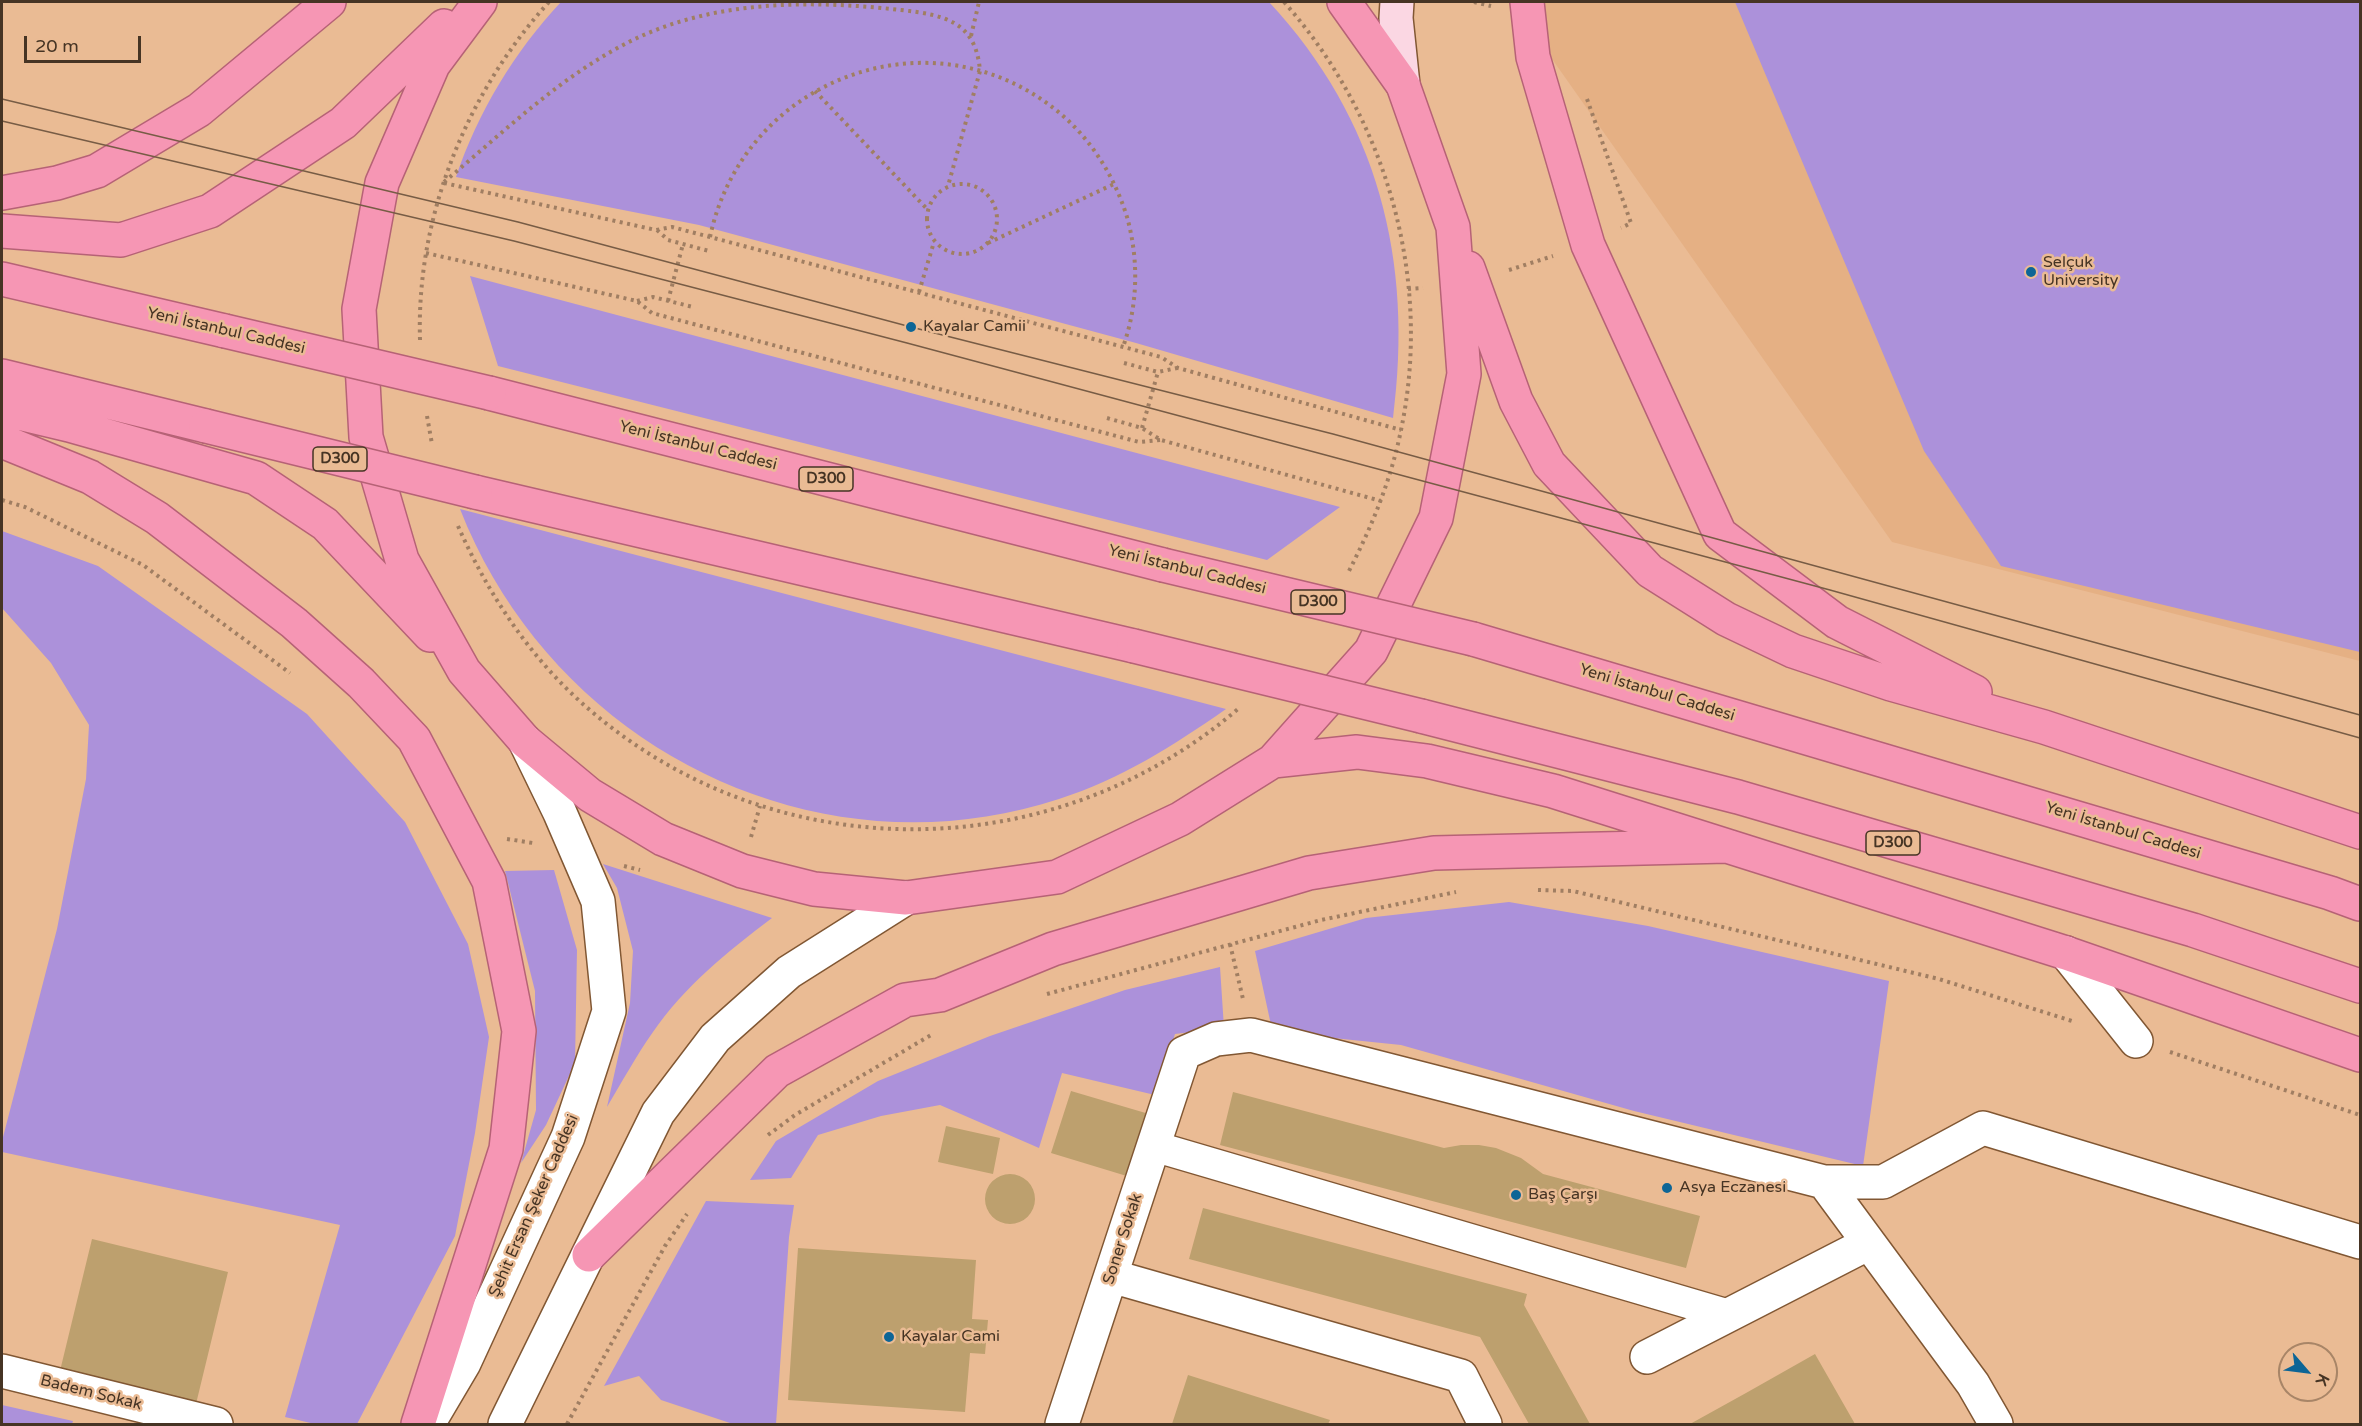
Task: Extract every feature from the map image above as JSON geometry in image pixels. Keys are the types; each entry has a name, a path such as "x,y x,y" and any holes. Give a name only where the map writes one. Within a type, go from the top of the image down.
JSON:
{"highway":[{"path":"2,193 57,183 98,171 199,110 329,2"},
{"path":"2,231 121,240 210,211 343,123 469,2"},
{"path":"464,671 402,560 366,437 359,309 382,183 433,65 480,2"},
{"path":"1344,2 1403,86 1516,401 1549,465 1650,571 1726,619 1793,651 1891,684 2044,727 2361,832"},
{"path":"1527,2 1533,57 1588,245 1720,534 1837,622 2044,727"},
{"path":"2,409 69,425 256,478 325,524 464,671 525,741 590,795 663,839 742,871 814,889 906,898 1057,877 1180,819 1273,761 1371,651 1436,518 1464,374 1454,226"},
{"name":"Yeni İstanbul Caddesi","path":"2,279 489,393 1164,565 1473,639 2361,904"},
{"name":"D300","path":"2,376 475,492 1134,646 1738,797 2193,930 2361,986"},
{"path":"2,441 90,477 157,518 294,623 361,683 414,739 489,881 519,1031 506,1149 418,1425"},
{"path":"1273,761 1357,752 1426,761 1553,791 2066,953 2361,1055"},
{"path":"589,1255 777,1071 905,1000 940,994 1053,949 1309,873 1434,853 1727,846"}],"main road":[{"path":"1397,2 1396,18 1403,86"}],"street":[{"name":"Şehit Ersan Şeker Caddesi","path":"428,1425 464,1363 568,1137 609,1011 598,901 525,741"},
{"path":"505,1425 658,1113 715,1038 789,972 906,898"},
{"path":"2066,953 2136,1041"},
{"path":"1251,1035 1824,1182 1882,1182 1983,1128 2361,1242"},
{"name":"Soner Sokak","path":"1062,1425 1184,1053 1216,1039 1251,1035"},
{"path":"1153,1146 1729,1315"},
{"path":"1824,1182 1973,1384 1996,1425"},
{"path":"1647,1357 1869,1243"},
{"path":"1111,1276 1461,1376 1485,1425"},
{"name":"Badem Sokak","path":"2,1371 216,1425"}],"path":[{"path":"971,37 979,2"},
{"path":"1284,2 1327,57 1355,104 1377,155 1394,207 1406,261 1410,308 1409,367 1401,430 1381,501 1344,581"},
{"path":"948,186 980,71 979,52 971,37 958,25 938,16 863,5 809,4 751,6 688,19 636,38 585,69 535,106 444,183 656,230 672,227 1161,357 1178,368 1401,430"},
{"path":"710,237 724,193 747,153 777,118 795,103 815,91 856,73 901,63 947,64 980,71 1014,84 1055,110 1089,143 1114,184 1131,233 1135,264 1133,309 1123,347"},
{"path":"815,91 927,209"},
{"path":"988,243 997,222 992,200 985,191 975,186 958,183 948,186 935,195 927,209 927,227 934,242 944,249 961,254 972,252 1114,184"},
{"path":"656,230 668,240 709,251"},
{"path":"919,292 934,242"},
{"path":"669,301 683,244"},
{"path":"426,253 636,301 652,313 1139,442 1161,440"},
{"path":"636,301 653,297 693,307"},
{"path":"1124,363 1158,372 1178,368"},
{"path":"1142,428 1158,372"},
{"path":"1107,418 1142,428 1161,440 1381,501"},
{"path":"2,500 25,507 143,565 298,680"},
{"path":"968,827 1051,811 1130,780 1168,760 1203,737 1244,703"},
{"path":"462,830 577,852 645,872"},
{"path":"1528,890 1574,891 1916,974 2081,1024"},
{"path":"1040,996 1321,920 1459,891"},
{"path":"1230,944 1251,1035"},
{"path":"767,1136 795,1115 939,1030"},
{"path":"2136,1041 2361,1115"},
{"path":"567,1425 665,1246 692,1207"}],"shaded area":[{"path":"561,2 1269,2 1306,47 1337,94 1362,144 1380,195 1392,248 1398,303 1398,360 1393,418 1136,343 699,225 456,177 475,129 499,84 528,41"},
{"name":"Selçuk University","path":"1512,2 2360,2 2360,661 1892,542"},
{"name":"Selçuk University","path":"1735,2 2360,2 2360,652 2001,566 1924,451"},
{"path":"470,276 1340,507 1267,560 498,366"},
{"path":"460,509 1226,709 1146,760 1104,782 1059,799 967,819 876,821 787,805 703,773 626,726 559,666 502,593"},
{"path":"2,531 98,566 307,714 405,822 468,944 489,1037 475,1133 455,1236 357,1424 315,1424 285,1417 340,1225 2,1152 2,1141 57,929 86,779 89,725 51,663 2,608"},
{"path":"603,864 772,918 739,943 678,1000 647,1041 607,1107 630,1003 633,951 617,888"},
{"path":"554,870 577,950 575,1063 546,1125 521,1163 536,1110 535,991 505,871"},
{"path":"1509,902 1648,926 1889,981 1863,1166 1634,1111 1401,1045 1333,1038 1271,1025 1255,951 1366,918"},
{"path":"1220,967 1224,1028 1175,1034 1155,1095 1062,1073 1039,1148 940,1105 881,1116 818,1135 791,1178 750,1180 776,1141 878,1081 990,1036 1125,990"},
{"path":"706,1201 794,1205 789,1237 776,1424 733,1424 661,1400 639,1376 604,1386"},
{"path":"2,1405 73,1421 72,1424 2,1424"}],"building":[{"path":"1071,1091 1149,1114 1130,1177 1051,1153"},
{"name":"Baş Çarşı","path":"1233,1092 1444,1148 1479,1145 1496,1148 1521,1158 1543,1174 1700,1216 1686,1268 1220,1145"},
{"path":"946,1126 1000,1138 993,1174 938,1162"},
{"path":"1005,1174 1015,1174 1028,1181 1035,1194 1035,1204 1028,1217 1015,1224 1005,1224 996,1220 989,1213 985,1204 985,1194 989,1185 996,1178"},
{"path":"1203,1208 1527,1294 1524,1305 1590,1424 1529,1424 1480,1337 1189,1259"},
{"path":"92,1239 228,1272 195,1408 59,1375"},
{"name":"Kayalar Cami","path":"798,1248 976,1260 972,1319 988,1320 985,1354 970,1353 965,1412 788,1400"},
{"path":"1815,1354 1855,1424 1690,1424 1746,1393"},
{"path":"1188,1375 1330,1420 1328,1424 1172,1424"}],"tram line":[{"path":"2,99 518,222 911,327 1333,434 2360,715"},
{"path":"2,121 514,241 907,343 1830,590 2360,738"}],"place":[{"name":"Selçuk University","path":"2031,272"},
{"name":"Kayalar Camii","path":"911,327"},
{"name":"Asya Eczanesi","path":"1667,1188"},
{"name":"Baş Çarşı","path":"1516,1195"},
{"name":"Kayalar Cami","path":"889,1337"}]}
